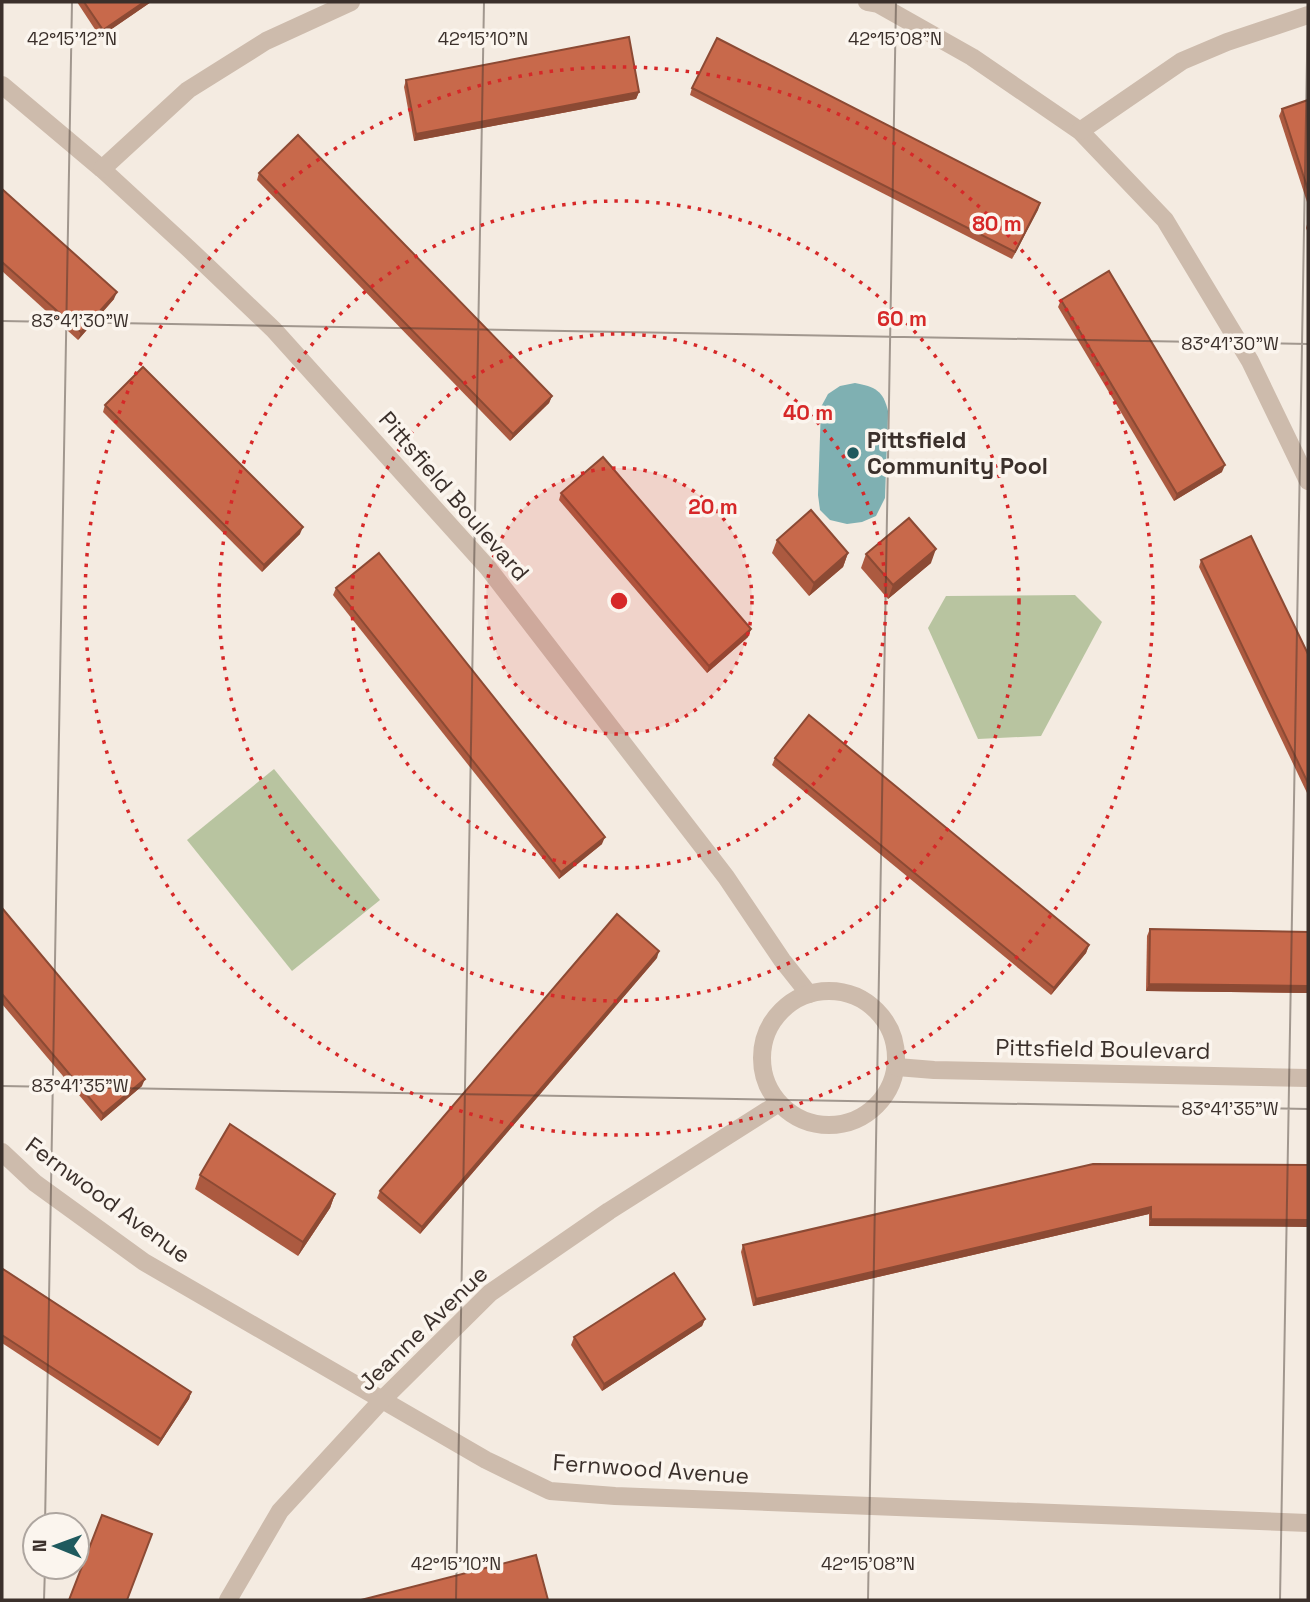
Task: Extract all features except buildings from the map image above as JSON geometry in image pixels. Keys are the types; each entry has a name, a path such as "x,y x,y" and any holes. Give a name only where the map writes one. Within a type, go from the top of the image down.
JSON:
{"street":[{"path":"102,169 188,90 266,41 351,2"},
{"path":"874,3 972,57 1080,131 1165,220 1250,360 1308,481"},
{"path":"1080,131 1182,61 1227,42 1308,15"},
{"name":"Pittsfield Boulevard","path":"2,85 102,169 274,330 488,568 726,877 782,960 809,994"},
{"path":"836,989 855,994 875,1007 888,1024 896,1046 897,1066 890,1089 880,1102 862,1117 851,1122 827,1126 810,1123 789,1112 779,1103 766,1083 761,1060 762,1046 770,1024 782,1008 809,994 836,989"},
{"name":"Pittsfield Boulevard","path":"897,1066 934,1070 1308,1077"},
{"name":"Jeanne Avenue","path":"228,1600 280,1511 382,1400 490,1293 609,1211 779,1103"},
{"name":"Fernwood Avenue","path":"2,1152 35,1183 144,1262 486,1460 550,1491 615,1496 1308,1523"}],"green space":[{"path":"1075,595 1102,622 1041,736 978,739 928,628 946,596"},
{"path":"274,769 380,900 292,971 187,840"}],"water":[{"name":"Pittsfield Community Pool","path":"855,383 868,386 881,394 888,411 885,498 876,516 847,524 830,520 820,510 818,495 821,407 828,394 840,386"}],"place":[{"name":"Pittsfield Community Pool","path":"853,453"}]}
